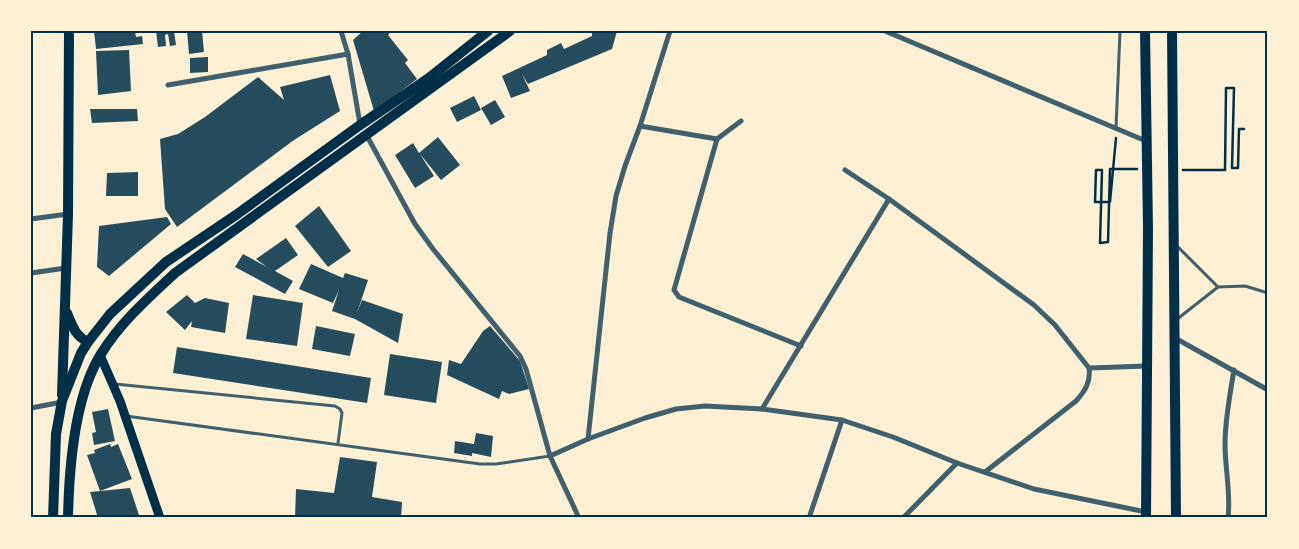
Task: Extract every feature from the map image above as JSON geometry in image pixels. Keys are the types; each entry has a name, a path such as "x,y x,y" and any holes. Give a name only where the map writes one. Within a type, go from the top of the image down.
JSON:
{"main road":[{"path":"54,518 55,444 62,402 66,309 69,31"},
{"path":"62,402 75,366 88,342 110,314 166,262 236,215 360,125 429,78 488,31"},
{"path":"68,518 71,453 88,379 100,355 119,329 175,273 510,31"},
{"path":"1145,31 1148,366 1146,515"},
{"path":"1172,31 1176,518"},
{"path":"66,309 75,332 80,338 88,342"},
{"path":"100,355 125,416 160,518"}],"street":[{"path":"342,31 348,54 360,125"},
{"path":"588,439 609,243 615,205 625,166 640,126 670,31"},
{"path":"885,31 1146,142"},
{"path":"168,85 348,54"},
{"path":"741,121 716,140 674,290 679,297 801,346"},
{"path":"640,126 716,140"},
{"path":"367,136 415,224 520,356 526,369 550,456 578,517"},
{"path":"845,170 889,199 1034,305 1054,325 1089,368 1090,378 1076,401 986,472"},
{"path":"762,408 889,199"},
{"path":"31,219 68,214"},
{"path":"31,273 66,268"},
{"path":"1174,338 1268,390"},
{"path":"1089,368 1148,366"},
{"path":"1228,518 1230,505 1225,444 1234,370"},
{"path":"31,408 62,402"},
{"path":"550,456 588,439 676,409 705,406 762,408 842,420 893,437 957,463 1034,489 1146,515"},
{"path":"809,518 842,420"},
{"path":"904,518 957,463"}],"lane":[{"path":"1116,129 1120,31"},
{"path":"1174,242 1218,287"},
{"path":"1174,321 1218,287 1245,286 1268,293"},
{"path":"112,383 335,406 342,413 338,444"},
{"path":"125,416 480,464 496,464 550,456"}],"path":[{"path":"1225,170 1226,88 1234,88 1232,168 1238,168 1239,129 1244,129"},
{"path":"1110,169 1108,242 1100,242 1102,170 1096,170 1095,202 1110,202 1116,129"}],"building":[{"path":"94,31 135,31 136,37 142,36 143,44 96,49"},
{"path":"156,31 174,31 176,45 170,46 168,34 165,35 166,46 158,47"},
{"path":"187,31 202,31 204,52 189,54"},
{"path":"363,31 391,31 388,35 408,60 405,63 417,79 374,111 353,40"},
{"path":"592,31 617,31 612,49 528,84 522,74 530,91 511,98 502,76 547,55 547,50 561,43 564,49 592,36"},
{"path":"129,50 131,91 98,95 96,51"},
{"path":"208,57 208,72 190,73 190,58"},
{"path":"330,75 340,111 294,140 177,227 165,209 160,139 178,134 205,117 258,77 284,100 280,87"},
{"path":"474,96 481,110 457,122 450,108"},
{"path":"495,100 505,117 491,125 481,108"},
{"path":"90,109 137,109 138,121 92,123"},
{"path":"438,137 460,165 441,180 420,154 434,176 415,188 395,155 413,143 419,153"},
{"path":"138,172 138,196 106,196 107,173"},
{"path":"319,206 351,251 328,267 295,226"},
{"path":"167,217 171,224 109,276 97,267 99,226"},
{"path":"286,238 298,255 275,271 293,281 285,294 235,267 243,254 267,267 256,259"},
{"path":"311,264 343,278 345,273 368,280 357,313 362,300 403,314 398,343 355,319 332,311 339,290 333,303 299,289"},
{"path":"187,295 195,303 205,298 229,303 225,333 191,327 192,321 185,330 166,312"},
{"path":"253,295 303,303 297,346 246,339"},
{"path":"316,326 355,334 350,356 312,349"},
{"path":"490,326 520,361 529,389 509,394 502,391 499,399 447,375 449,360 461,364 483,331"},
{"path":"177,347 371,378 367,403 173,373"},
{"path":"390,354 442,362 436,403 384,395"},
{"path":"108,409 115,441 94,445 92,433 96,432 92,412"},
{"path":"476,433 493,436 491,457 472,453 472,456 454,453 455,441 474,444"},
{"path":"110,444 111,447 118,444 132,479 100,491 87,455 95,453 94,450"},
{"path":"340,457 377,462 372,497 402,502 401,518 295,518 296,489 334,493"},
{"path":"130,488 140,518 98,518 90,492"}]}
